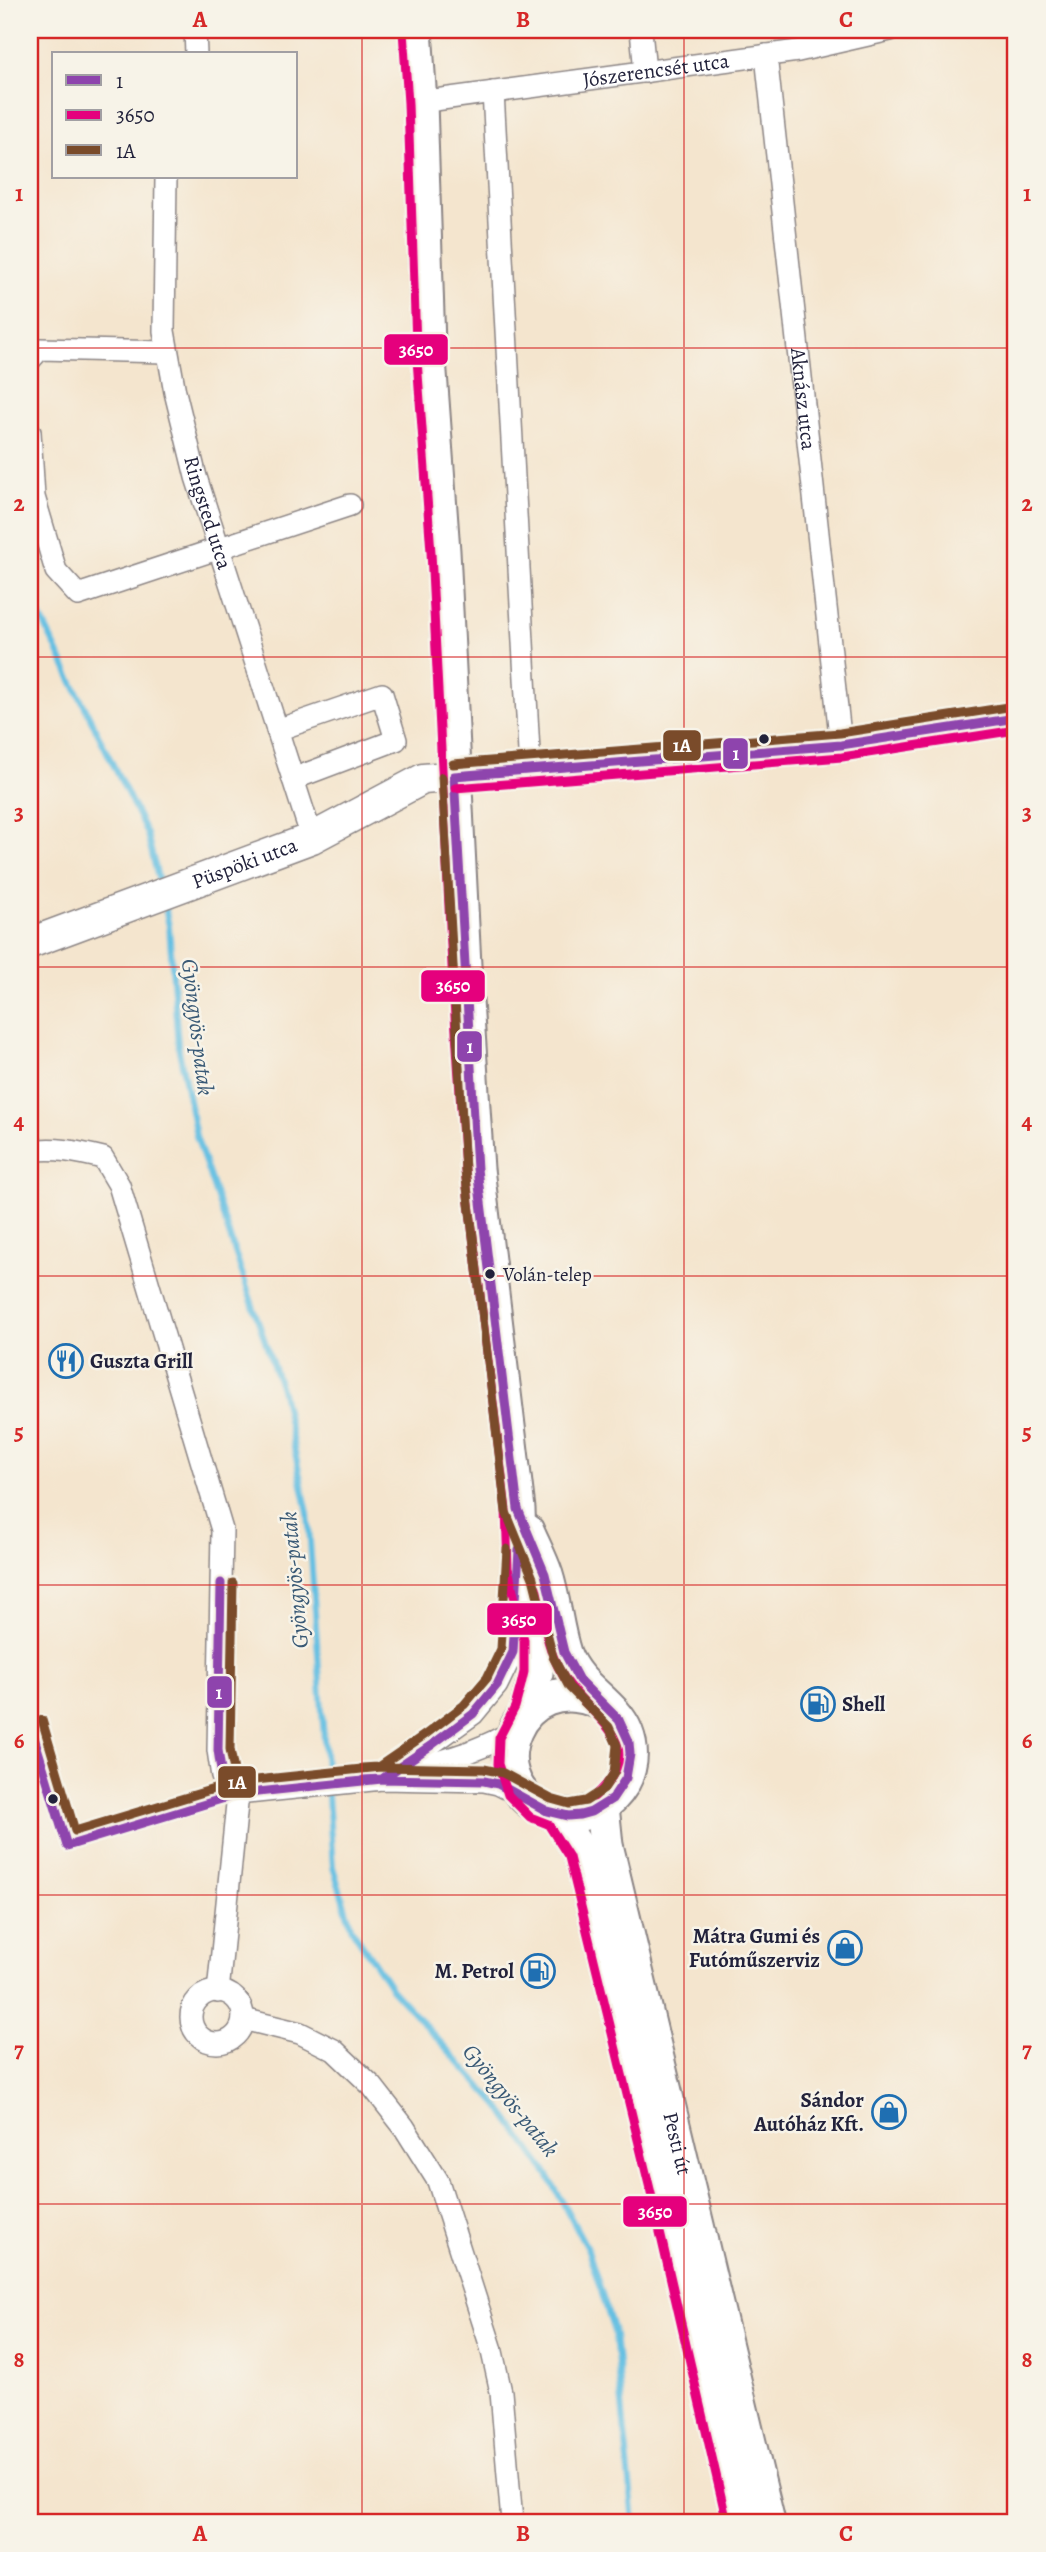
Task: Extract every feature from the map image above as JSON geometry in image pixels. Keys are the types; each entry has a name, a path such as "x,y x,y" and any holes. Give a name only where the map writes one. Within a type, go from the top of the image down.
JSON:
{"main road":[{"name":"Pesti út","path":"415,30 428,345 443,551 477,1169 518,1508 520,1566 536,1639 536,1673 509,1751 510,1762 519,1788 542,1806 580,1852 659,2173 740,2522"},
{"name":"Pesti út","path":"518,1508 545,1574 564,1653 579,1679 619,1720 629,1742 631,1754 626,1778 620,1789 602,1806 606,1845 768,2522"},
{"path":"520,1721 544,1700 566,1695 578,1695 601,1703"},
{"path":"542,1806 580,1815 602,1806"}],"street":[{"path":"195,30 196,52"},
{"path":"641,30 645,72"},
{"name":"Jószerencsét utca","path":"420,102 798,51 890,30"},
{"name":"Aknász utca","path":"766,55 841,745"},
{"path":"493,92 530,770"},
{"name":"Ringsted utca","path":"166,178 166,352 196,477 312,838"},
{"path":"30,360 40,349 166,352"},
{"path":"30,432 34,498 56,572 78,595 351,505"},
{"path":"277,730 382,694 396,740 293,779"},
{"name":"Püspöki utca","path":"30,943 312,838 423,779 841,745 1016,718"},
{"path":"30,1151 48,1148 103,1158 119,1185 222,1530 218,1750 222,1777 238,1794 218,1992"},
{"path":"374,1779 473,1714 497,1685 513,1652 520,1566"},
{"path":"374,1779 496,1742 520,1721"},
{"path":"238,1794 374,1779 484,1781 498,1784 542,1806"},
{"path":"218,1992 231,1995 236,2000 243,2019 239,2031 229,2040 214,2043 198,2035 191,2019 195,2004 205,1995 218,1992"},
{"path":"243,2019 300,2033 334,2050 372,2086 404,2127 438,2180 491,2347 501,2392 512,2522"}],"waterway":[{"name":"Gyöngyös-patak","path":"30,595 147,834 160,886"},
{"name":"Gyöngyös-patak","path":"164,903 169,926 178,1045 196,1136 282,1392 308,1513 333,1867 352,1929 391,1988 498,2105 548,2175 588,2250 615,2335 634,2522"}],"transit line":[{"name":"3650","path":"403,31 416,346 431,552 465,1170 506,1510 508,1568 524,1640 524,1672 515,1707 499,1738 498,1764 508,1795 530,1817 548,1824 569,1857 727,2522"},
{"name":"1A","path":"453,764 840,733 1014,706"},
{"name":"1","path":"454,776 841,745 1016,718"},
{"name":"3650","path":"455,788 842,757 1016,730"},
{"name":"1","path":"67,1846 238,1794 382,1779 484,1781 498,1784 547,1811 568,1816 580,1815 591,1812 612,1799 626,1778 629,1742 619,1720 579,1680 564,1652 545,1574 518,1509 477,1169 454,776"},
{"name":"1A","path":"42,1720 75,1831 237,1782 381,1767 484,1769 503,1773 551,1799 569,1804 586,1801 603,1790 614,1773 617,1745 609,1727 569,1687 553,1657 533,1578 506,1512 465,1170 442,777"},
{"name":"1A","path":"362,1768 378,1767 426,1734 464,1705 487,1678 501,1649 507,1549"},
{"name":"1","path":"363,1780 382,1779 433,1744 473,1714 497,1685 513,1652 519,1550"},
{"name":"1","path":"221,1583 218,1750 222,1777 238,1794"},
{"name":"1A","path":"233,1583 230,1749 234,1771 247,1786"},
{"name":"3650","path":"536,1587 552,1654 562,1674 610,1731 617,1745 619,1761 611,1778 594,1797"},
{"name":"1","path":"30,1724 67,1846"}],"place":[{"name":"Volán-telep","path":"490,1274"},
{"name":"Guszta Grill","path":"66,1361"},
{"name":"Shell","path":"818,1704"},
{"name":"Mátra Gumi és Futóműszerviz","path":"845,1948"},
{"name":"M. Petrol","path":"538,1971"},
{"name":"Sándor Autóház Kft.","path":"889,2112"}]}
